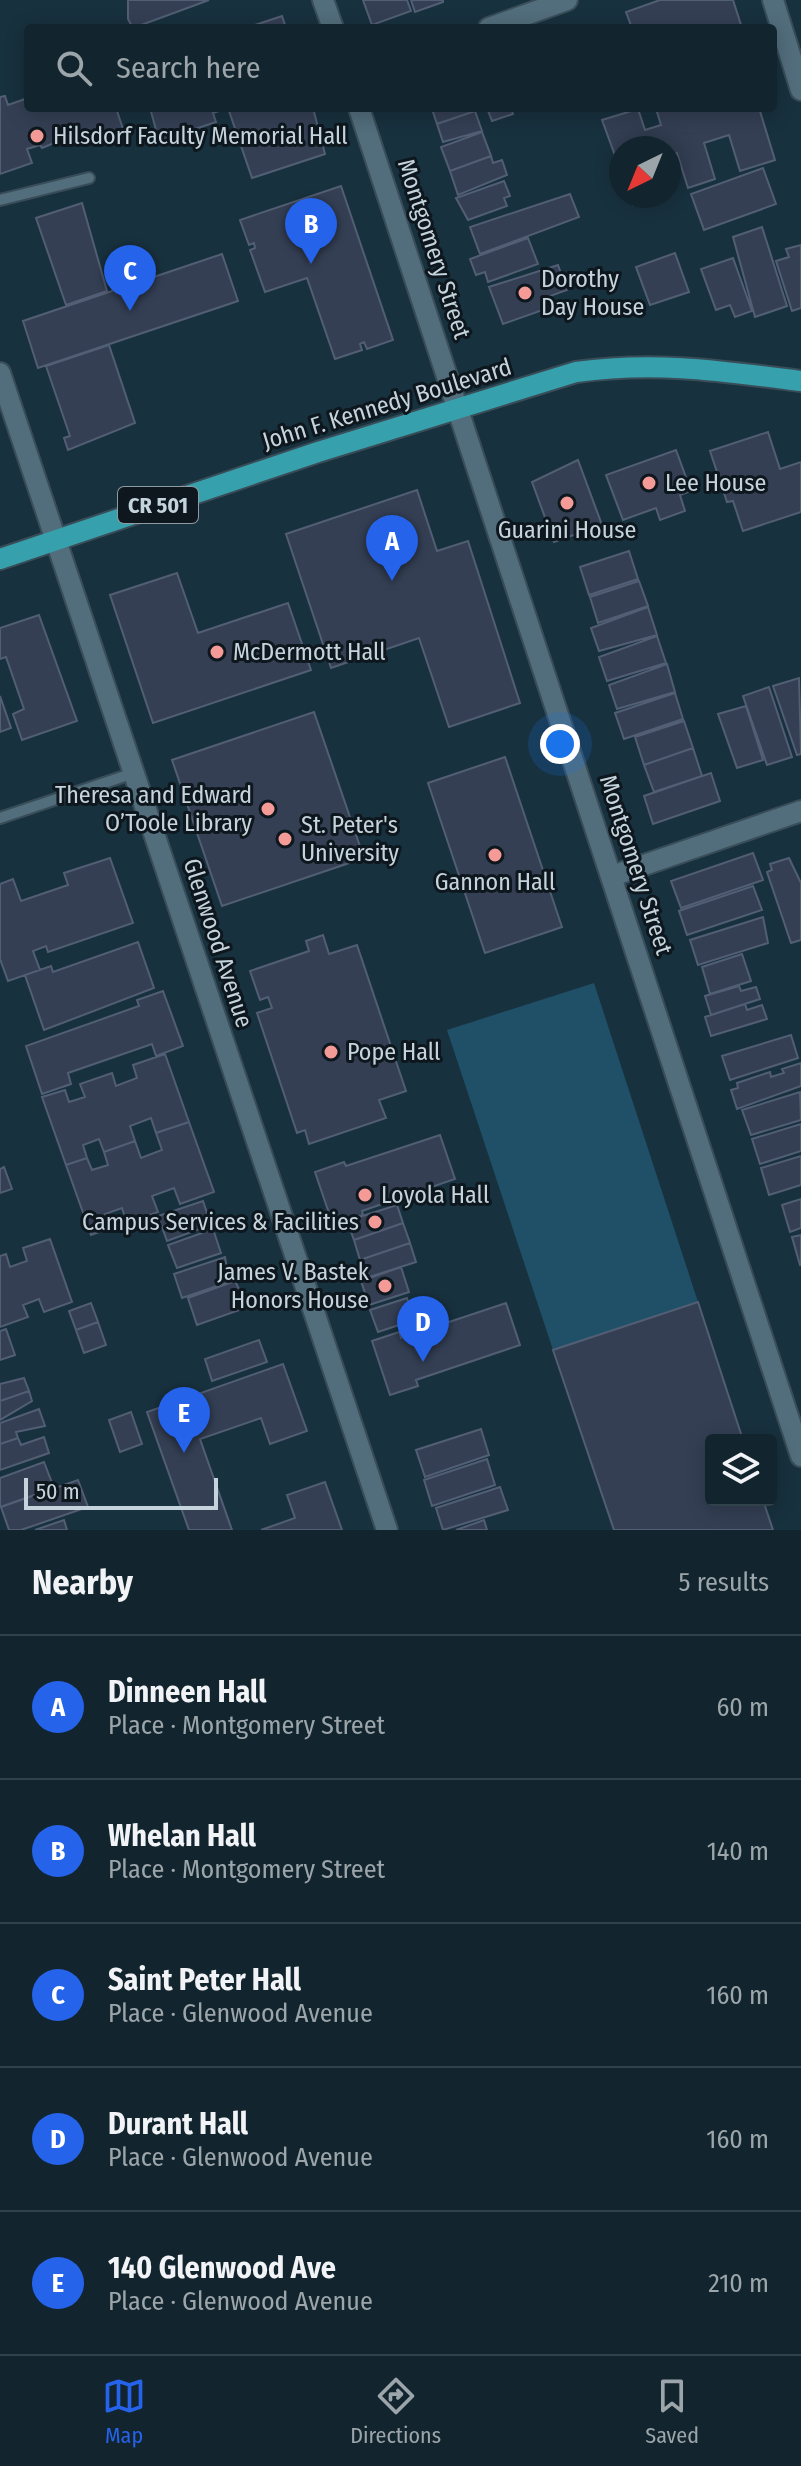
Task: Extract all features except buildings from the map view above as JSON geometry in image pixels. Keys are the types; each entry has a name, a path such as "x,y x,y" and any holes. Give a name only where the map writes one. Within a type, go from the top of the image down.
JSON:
{"main road":[{"name":"John F. Kennedy Boulevard","path":"0,559 576,372 616,366 682,365 801,381"}],"street":[{"path":"323,0 332,24"},
{"path":"500,24 567,0"},
{"path":"773,0 801,90"},
{"name":"Montgomery Street","path":"360,112 460,408 801,1456"},
{"name":"Glenwood Avenue","path":"0,373 387,1530"},
{"path":"612,876 801,811"}],"lane":[{"path":"0,200 89,178"},
{"path":"0,818 134,773"}],"shaded area":[{"path":"594,983 698,1302 553,1350 447,1030"}],"place":[{"name":"Hilsdorf Faculty Memorial Hall","path":"37,136"},
{"name":"Whelan Hall","path":"311,264"},
{"name":"Dorothy Day House","path":"525,293"},
{"name":"Saint Peter Hall","path":"130,311"},
{"name":"Lee House","path":"649,483"},
{"name":"Guarini House","path":"567,503"},
{"name":"Dinneen Hall","path":"392,581"},
{"name":"McDermott Hall","path":"217,652"},
{"name":"Theresa and Edward O’Toole Library","path":"268,809"},
{"name":"St. Peter's University","path":"285,839"},
{"name":"Gannon Hall","path":"495,855"},
{"name":"Pope Hall","path":"331,1052"},
{"name":"Loyola Hall","path":"365,1195"},
{"name":"Campus Services & Facilities","path":"375,1222"},
{"name":"James V. Bastek Honors House","path":"385,1286"},
{"name":"Durant Hall","path":"423,1362"},
{"name":"140 Glenwood Ave","path":"184,1453"}]}
